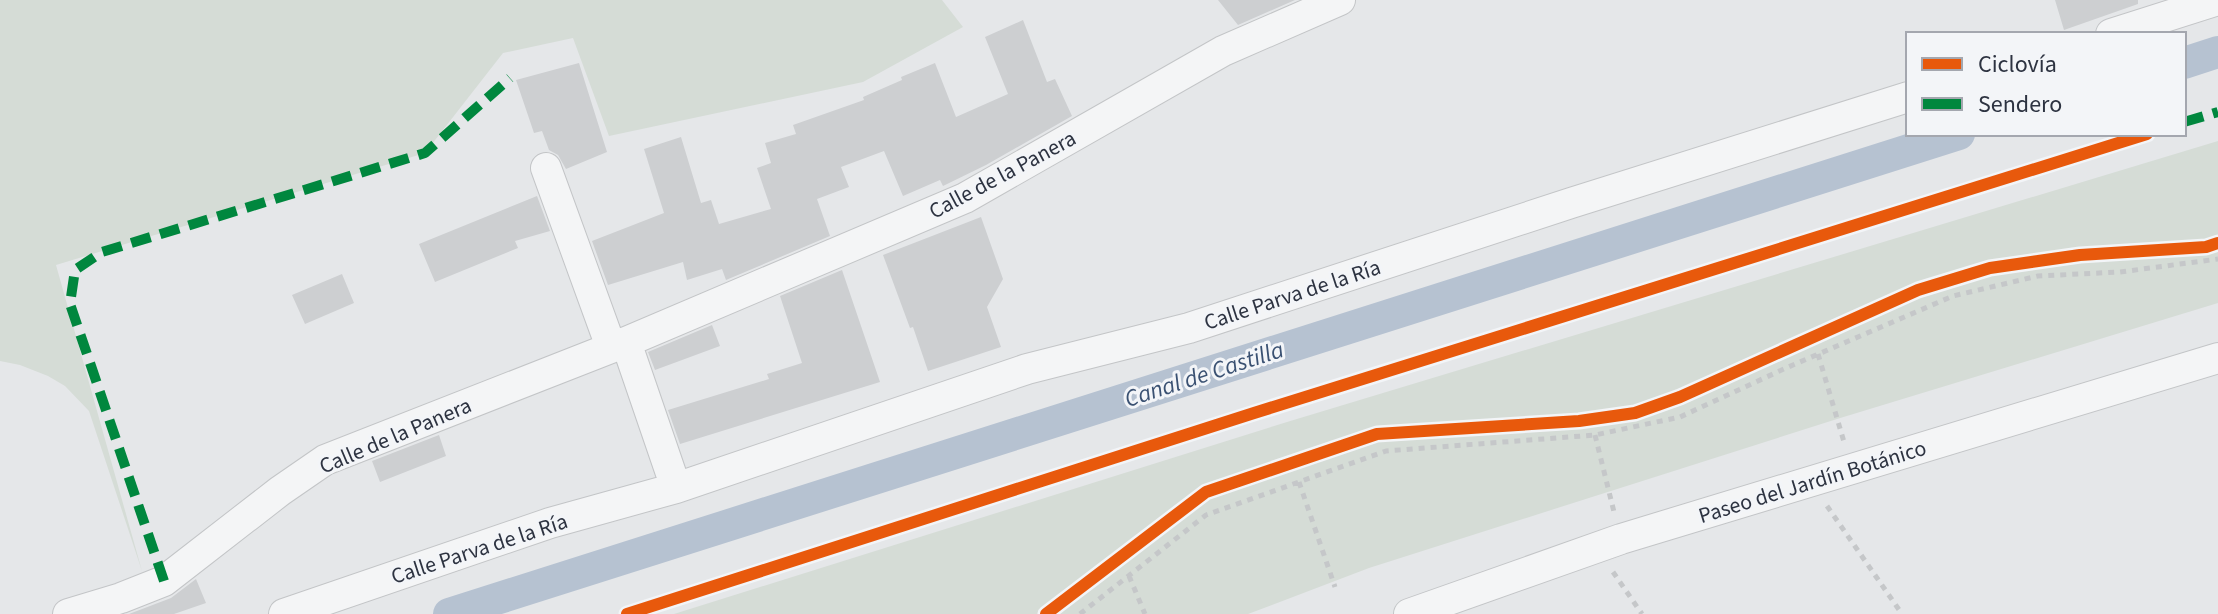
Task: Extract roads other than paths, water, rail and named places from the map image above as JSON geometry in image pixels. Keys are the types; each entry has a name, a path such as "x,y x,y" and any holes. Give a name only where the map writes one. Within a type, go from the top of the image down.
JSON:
{"street":[{"name":"Calle de la Panera","path":"68,614 164,581 325,460 618,344 965,198 1223,51 1340,0"},
{"path":"2117,32 2218,0"},
{"name":"Calle Parva de la Ría","path":"284,614 550,523 676,488 1027,369 1189,328 1906,98"},
{"path":"546,168 676,488"},
{"name":"Paseo del Jardín Botánico","path":"1409,614 1609,543 2218,358"}],"waterway":[{"name":"Canal de Castilla","path":"2186,62 2218,52"},
{"name":"Canal de Castilla","path":"449,614 1953,136"}]}
